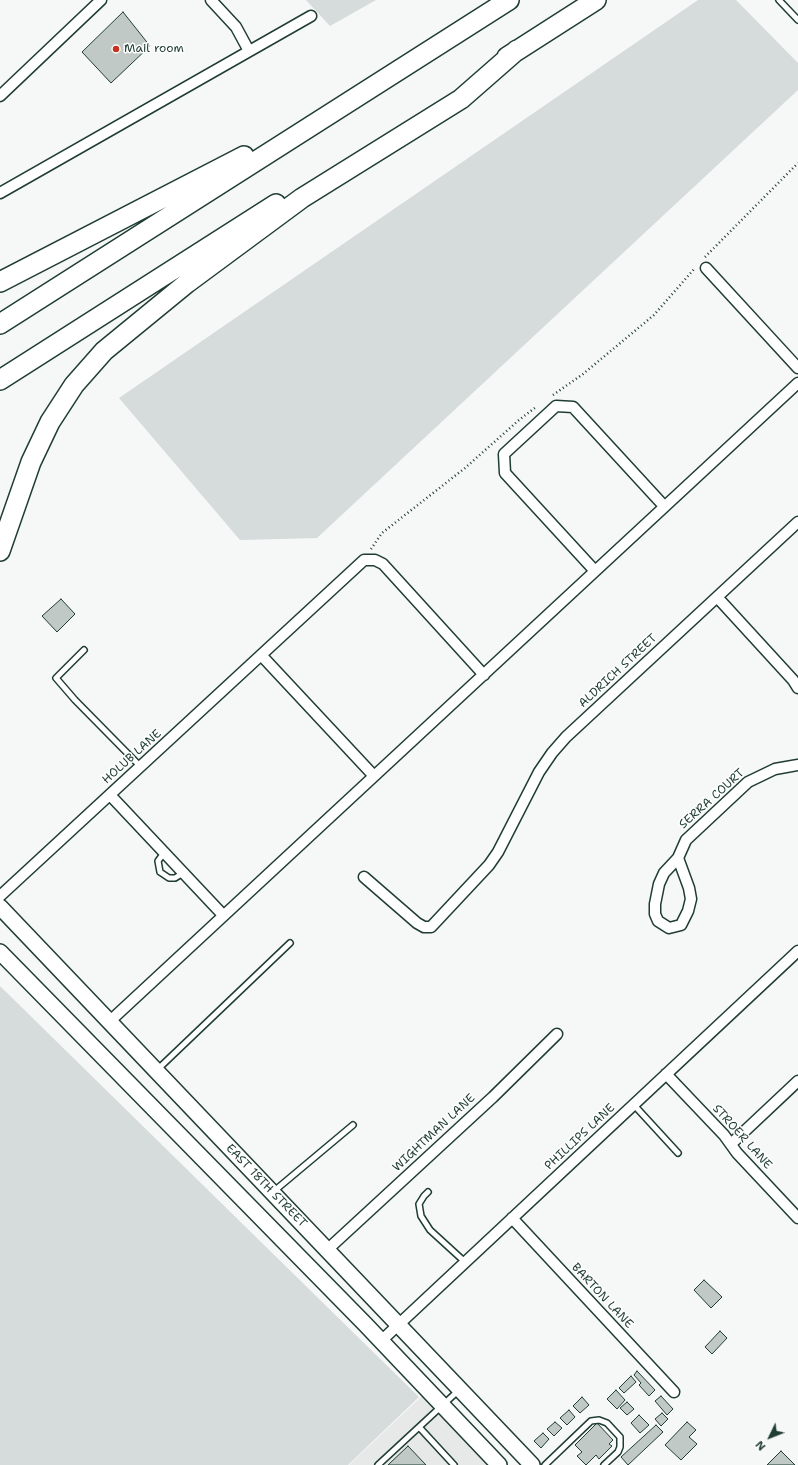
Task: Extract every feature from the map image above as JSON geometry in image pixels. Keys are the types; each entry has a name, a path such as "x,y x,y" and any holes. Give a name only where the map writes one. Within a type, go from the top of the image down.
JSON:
{"highway":[{"path":"0,324 509,0"},
{"path":"0,380 596,0"},
{"path":"0,551 31,462 50,422 74,385 104,351 187,283 302,198 461,99 517,50"},
{"path":"0,282 343,106"}],"main road":[{"name":"EAST 18TH STREET","path":"0,906 532,1465"},
{"path":"0,952 381,1341 499,1465"}],"street":[{"path":"0,96 101,0"},
{"path":"211,0 236,27 249,51"},
{"path":"0,193 311,16"},
{"path":"706,268 798,368"},
{"path":"109,1022 798,383"},
{"path":"595,571 505,472 504,454 556,406 573,408 664,506"},
{"name":"ALDRICH STREET","path":"364,878 417,923 424,927 431,927 489,865 507,837 539,772 552,753 566,737 798,522"},
{"name":"HOLUB LANE","path":"0,896 364,560 375,560 383,564 484,675"},
{"path":"717,597 794,680 798,688"},
{"path":"260,655 374,776"},
{"name":"SERRA COURT","path":"678,858 689,888 691,899 687,915 681,925 669,928 658,921 655,914 655,904 659,884 664,873 678,858 686,840 748,782 775,769 798,765"},
{"path":"110,795 223,915"},
{"name":"PHILLIPS LANE","path":"381,1341 798,951"},
{"name":"WIGHTMAN LANE","path":"327,1250 493,1097 557,1034"},
{"name":"STROER LANE","path":"666,1074 724,1135 798,1218"},
{"path":"731,1144 798,1081"},
{"name":"BARTON LANE","path":"512,1218 674,1392"}],"lane":[{"path":"779,0 798,20"},
{"path":"84,650 56,678 75,700 141,767"},
{"path":"164,852 158,860 160,872 169,878 175,878 183,873"},
{"path":"156,1071 290,943"},
{"path":"634,1104 678,1153"},
{"path":"272,1193 353,1125"},
{"path":"428,1192 419,1204 421,1216 430,1230 465,1262"},
{"path":"378,1465 460,1389"},
{"path":"545,1465 591,1421 598,1420 607,1423 620,1437 620,1447 618,1452 604,1465"},
{"path":"419,1427 454,1465"}],"path":[{"path":"704,258 798,163"}],"shaded area":[{"path":"306,0 376,0 330,26"},
{"path":"698,0 736,0 798,63 798,90 317,538 240,540 119,398"},
{"path":"0,986 419,1397 348,1465 0,1465"},
{"path":"422,1396 488,1465 349,1465"}],"building":[{"name":"Mail room","path":"123,12 150,46 111,83 82,52"},
{"path":"61,599 75,614 57,632 42,616"},
{"path":"704,1280 722,1297 711,1308 694,1290"},
{"path":"720,1331 727,1338 712,1354 705,1347"},
{"path":"637,1371 655,1390 649,1396 639,1385 641,1383 634,1375"},
{"path":"631,1376 636,1382 624,1393 619,1388"},
{"path":"616,1390 625,1400 617,1409 607,1399"},
{"path":"661,1396 673,1409 667,1415 655,1401"},
{"path":"582,1397 589,1405 580,1413 573,1406"},
{"path":"627,1402 634,1409 627,1415 620,1408"},
{"path":"569,1410 575,1417 567,1425 560,1418"},
{"path":"662,1413 668,1419 661,1426 655,1419"},
{"path":"639,1415 649,1425 640,1433 631,1423"},
{"path":"555,1422 562,1428 554,1436 547,1429"},
{"path":"687,1422 696,1430 689,1437 697,1444 681,1460 665,1445"},
{"path":"597,1423 613,1440 609,1444 612,1446 599,1459 596,1455 586,1465 577,1456 582,1452 575,1445"},
{"path":"656,1425 663,1432 628,1465 621,1457"},
{"path":"543,1433 549,1439 541,1448 534,1441"},
{"path":"408,1446 426,1465 388,1465"},
{"path":"781,1451 795,1465 767,1465"}],"place":[{"name":"Mail room","path":"116,49"}]}
